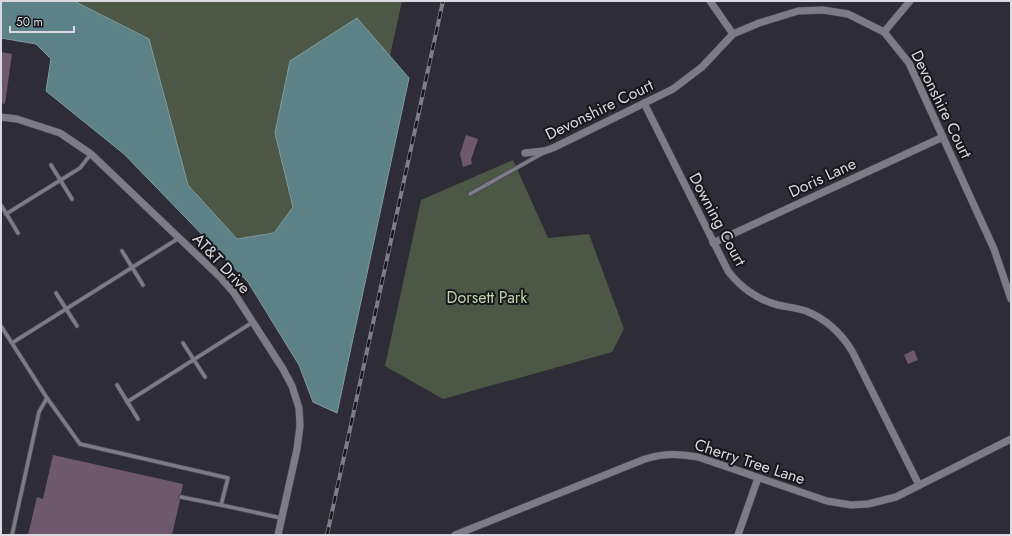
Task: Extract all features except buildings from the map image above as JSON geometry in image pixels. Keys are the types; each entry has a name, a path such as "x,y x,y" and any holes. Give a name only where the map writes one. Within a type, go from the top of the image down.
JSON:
{"street":[{"path":"710,1 733,34"},
{"path":"884,32 910,1"},
{"name":"Devonshire Court","path":"525,153 544,151 553,148 672,89 689,78 733,34 785,14 814,9 848,14 884,32 909,63 994,249 1011,299"},
{"name":"Downing Court","path":"644,103 728,271 748,291 768,302 812,314 829,324 842,337 852,351 918,486"},
{"name":"AT&T Drive","path":"1,117 17,119 60,133 91,154 225,282 253,322 292,386 299,408 300,426 297,449 278,535"},
{"name":"Doris Lane","path":"713,243 943,137"},
{"name":"Cherry Tree Lane","path":"455,535 655,456 678,453 698,457 827,501 851,505 883,501 918,486 1011,439"},
{"path":"738,535 758,478"}],"lane":[{"path":"470,194 553,148"},
{"path":"6,214 80,168 91,154"},
{"path":"51,165 72,199"},
{"path":"1,206 18,233"},
{"path":"12,343 180,238"},
{"path":"122,251 143,285"},
{"path":"56,293 77,326"},
{"path":"127,402 253,322"},
{"path":"1,326 47,398 80,444 228,478 221,505"},
{"path":"182,343 205,377"},
{"path":"117,385 138,419"},
{"path":"12,535 39,412 47,398"},
{"path":"181,497 281,518"}],"green space":[{"path":"74,1 402,1 390,56 357,18 275,133 293,207 274,233 237,239 188,185 149,39"},
{"name":"Dorsett Park","path":"513,160 548,238 589,234 624,329 612,352 443,399 385,366 421,200"}],"shaded area":[{"path":"1,1 74,1 149,39 188,185 237,239 274,233 293,207 275,133 290,61 357,18 409,78 337,413 313,402 299,365 248,282 124,154 46,91 51,59 36,44 1,38"}],"railway":[{"path":"327,535 443,1"}]}
